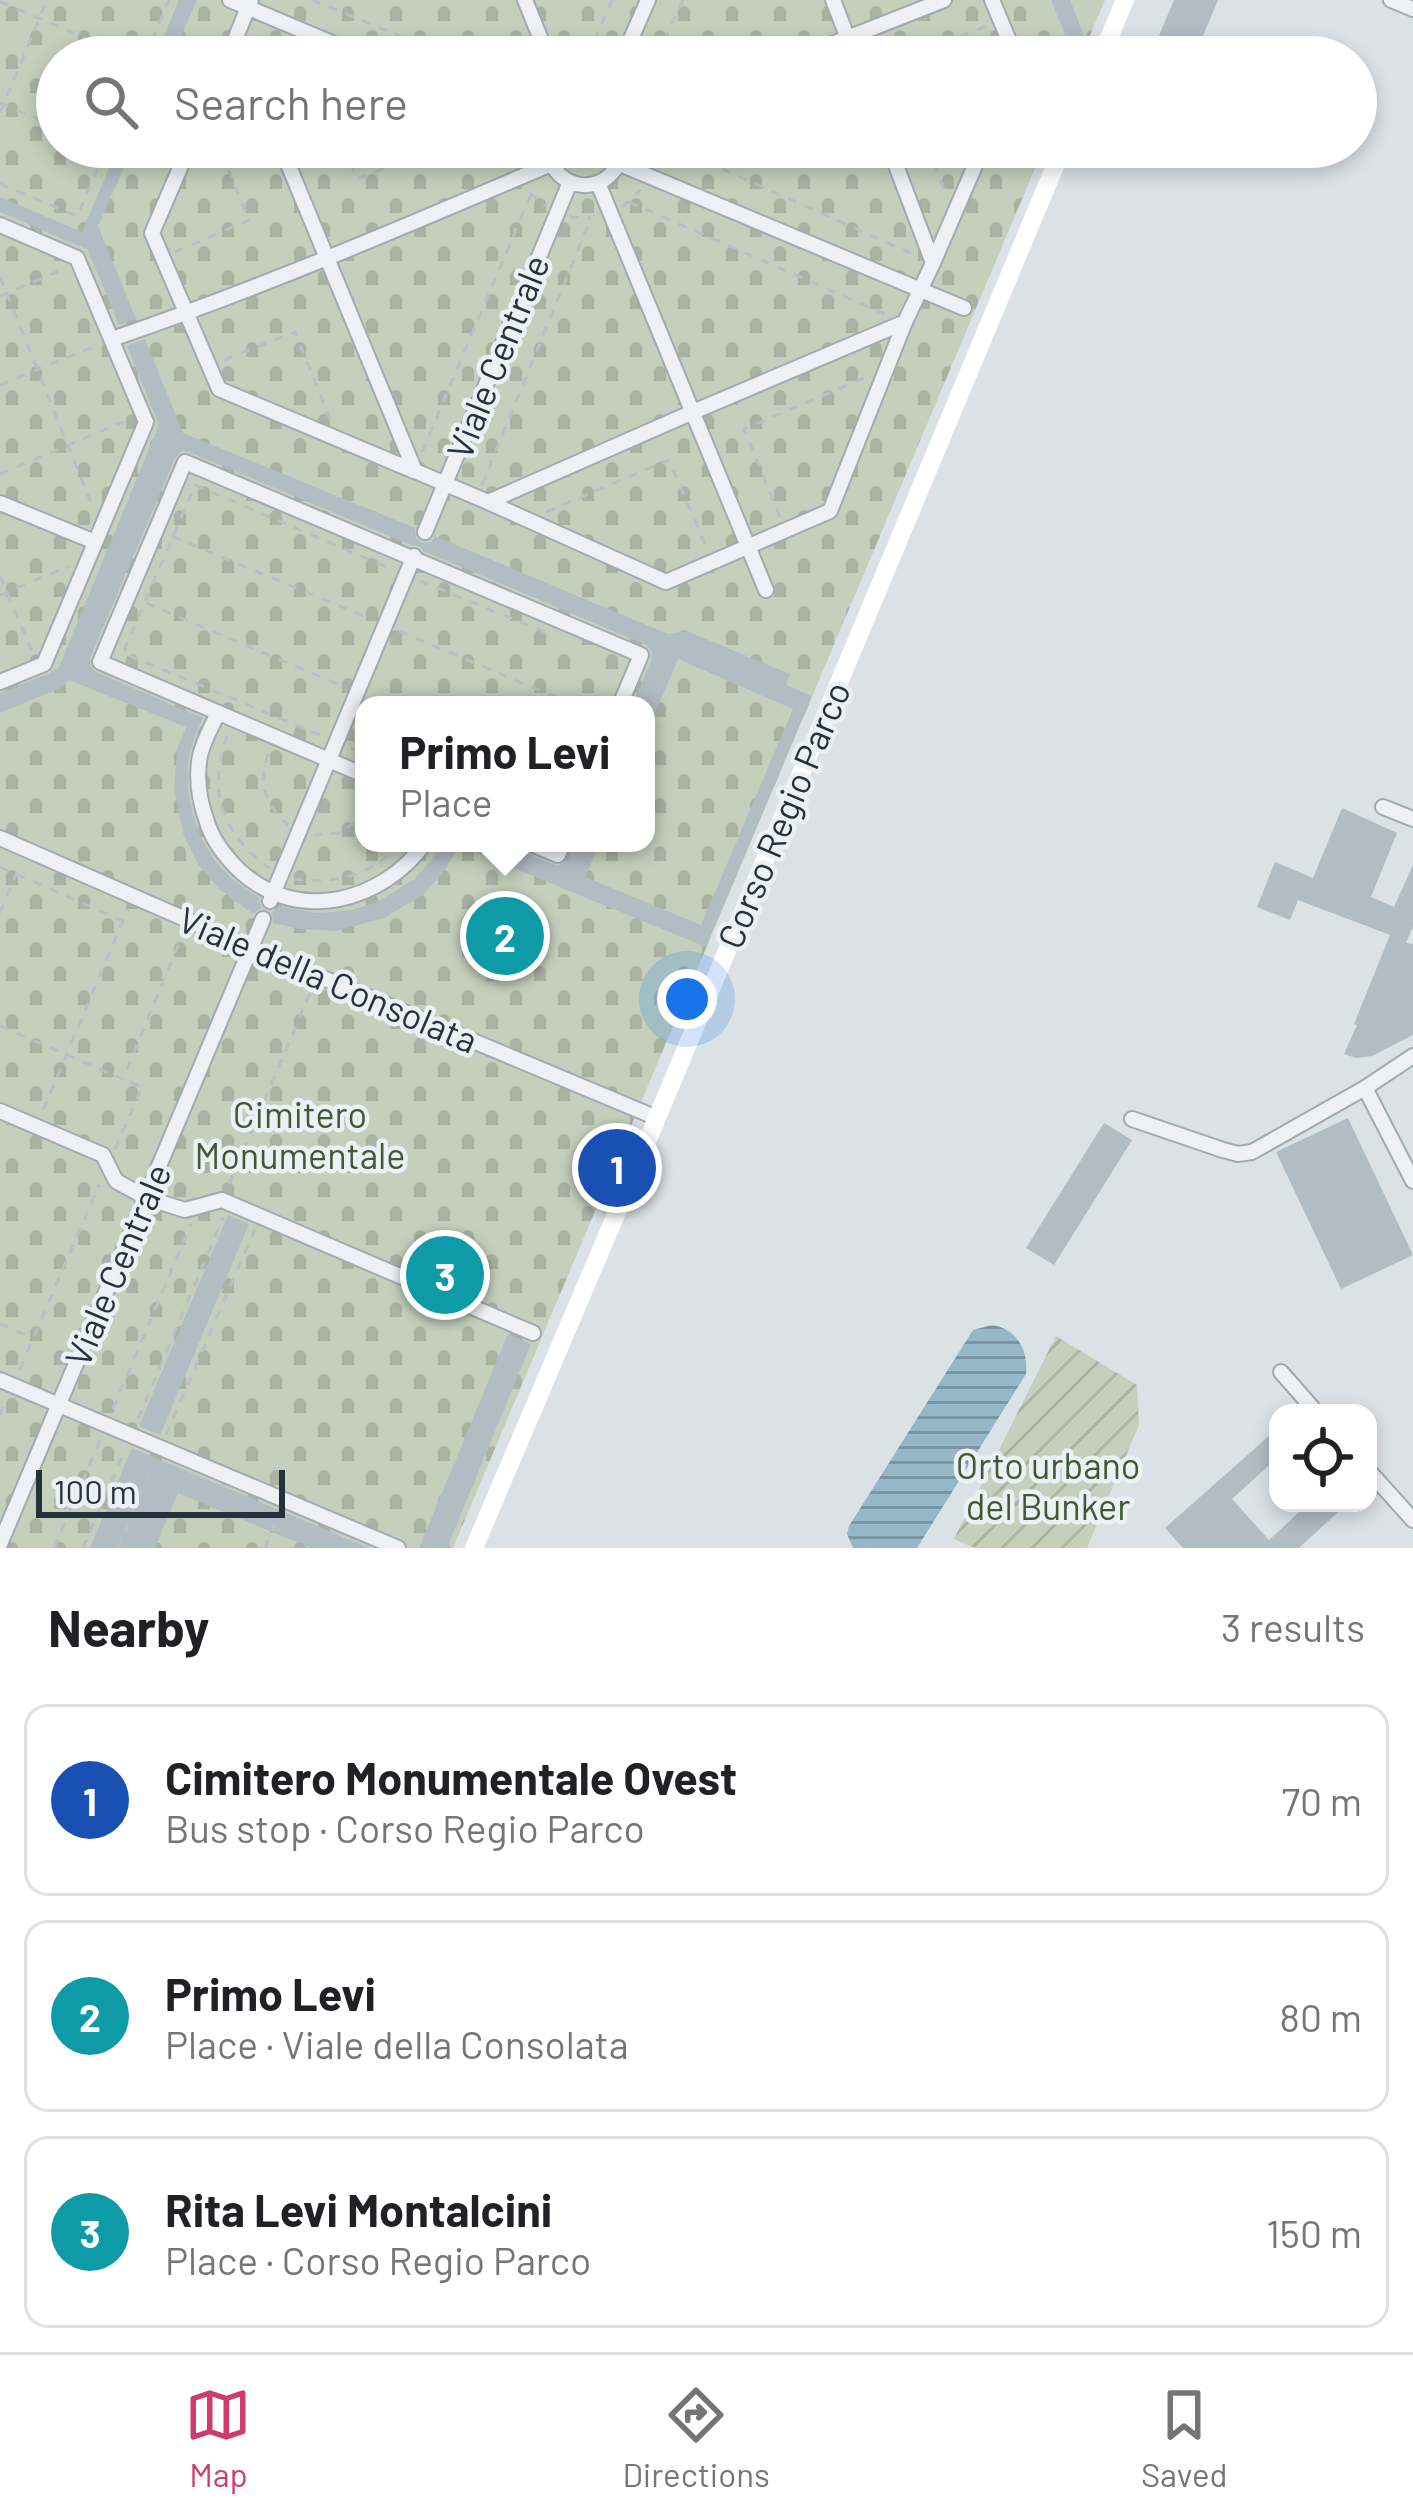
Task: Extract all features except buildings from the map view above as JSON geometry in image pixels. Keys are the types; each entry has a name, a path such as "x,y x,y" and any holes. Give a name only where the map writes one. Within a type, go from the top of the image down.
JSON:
{"street":[{"path":"230,0 319,36"},
{"path":"525,0 540,36"},
{"path":"632,36 648,0"},
{"path":"832,0 846,36"},
{"path":"852,36 944,0"},
{"path":"992,0 1007,36"},
{"path":"1110,36 1125,0"},
{"path":"1391,0 1413,9"},
{"path":"236,36 249,4"},
{"path":"180,168 152,233 219,389 666,582 830,512 905,322 974,168"},
{"path":"290,168 415,471"},
{"path":"112,339 328,259 542,168"},
{"path":"554,168 581,185 598,183 617,168"},
{"path":"630,168 964,308"},
{"path":"897,168 933,263"},
{"name":"Corso Regio Parco","path":"474,1548 1055,168"},
{"name":"Viale Centrale","path":"425,532 570,182"},
{"path":"598,183 766,590"},
{"path":"0,225 77,258 146,422 44,664 0,682"},
{"path":"482,500 905,322"},
{"path":"355,772 100,662 184,462 415,555 641,655 624,696"},
{"path":"0,503 98,535"},
{"path":"355,696 415,555"},
{"path":"271,898 355,697"},
{"path":"225,716 200,755 199,796 209,830 225,857 271,898 308,903 368,892 397,875 417,852"},
{"path":"1384,807 1413,819"},
{"name":"Viale della Consolata","path":"0,838 657,1118"},
{"name":"Viale Centrale","path":"0,1544 262,919"},
{"path":"1132,1119 1222,1150 1252,1152 1413,1056"},
{"path":"1365,1088 1413,1181"},
{"path":"0,1111 103,1154 116,1181 147,1198 185,1210 226,1202 533,1333"},
{"path":"1281,1372 1309,1404"},
{"path":"6,1383 398,1548"},
{"path":"1377,1480 1413,1520"}],"path":[{"path":"0,112 47,0"},
{"path":"154,36 169,0"},
{"path":"312,0 400,36"},
{"path":"596,36 612,0"},
{"path":"667,36 683,0"},
{"path":"0,2 80,36"},
{"path":"961,36 1000,20"},
{"path":"2,104 36,118"},
{"path":"0,184 77,216 97,168"},
{"path":"163,257 249,220 228,168"},
{"path":"353,168 357,179 385,168"},
{"path":"720,168 933,263"},
{"path":"936,168 954,214"},
{"path":"415,471 531,194"},
{"path":"629,202 905,322"},
{"path":"482,500 591,218"},
{"path":"3,294 80,263"},
{"path":"0,277 98,535"},
{"path":"209,366 295,332 338,437"},
{"path":"0,385 112,339"},
{"path":"786,530 744,429 887,369"},
{"path":"0,473 143,413"},
{"path":"528,520 669,460 713,562"},
{"path":"355,750 123,653 194,485 557,637"},
{"path":"172,536 553,696"},
{"path":"0,595 88,559"},
{"path":"0,576 38,667"},
{"path":"145,603 367,696"},
{"path":"225,716 217,768 219,800 242,846 267,867 310,881 350,877 392,852"},
{"path":"0,913 27,850"},
{"path":"0,868 123,921"},
{"path":"36,1126 133,896"},
{"path":"123,1079 188,921"},
{"path":"83,1548 317,976"},
{"path":"0,1026 142,1087 33,1338 6,1383 0,1415"},
{"path":"54,1548 199,1206"},
{"path":"118,1548 260,1216"},
{"path":"0,1324 33,1338"},
{"path":"265,1548 285,1501"}],"green space":[{"name":"Cimitero Monumentale","path":"0,0 1105,0 1090,36 36,36 36,168 1035,168 453,1548 0,1548"},
{"name":"Orto urbano del Bunker","path":"1056,1336 1137,1385 1139,1425 1087,1548 975,1548 954,1539"}],"water":[{"path":"992,1325 1019,1342 1026,1374 917,1548 853,1548 849,1526 973,1330"}],"place":[{"name":"Primo Levi","path":"505,936"},
{"name":"Cimitero Monumentale Ovest","path":"617,1168"},
{"name":"Rita Levi Montalcini","path":"445,1275"}]}
